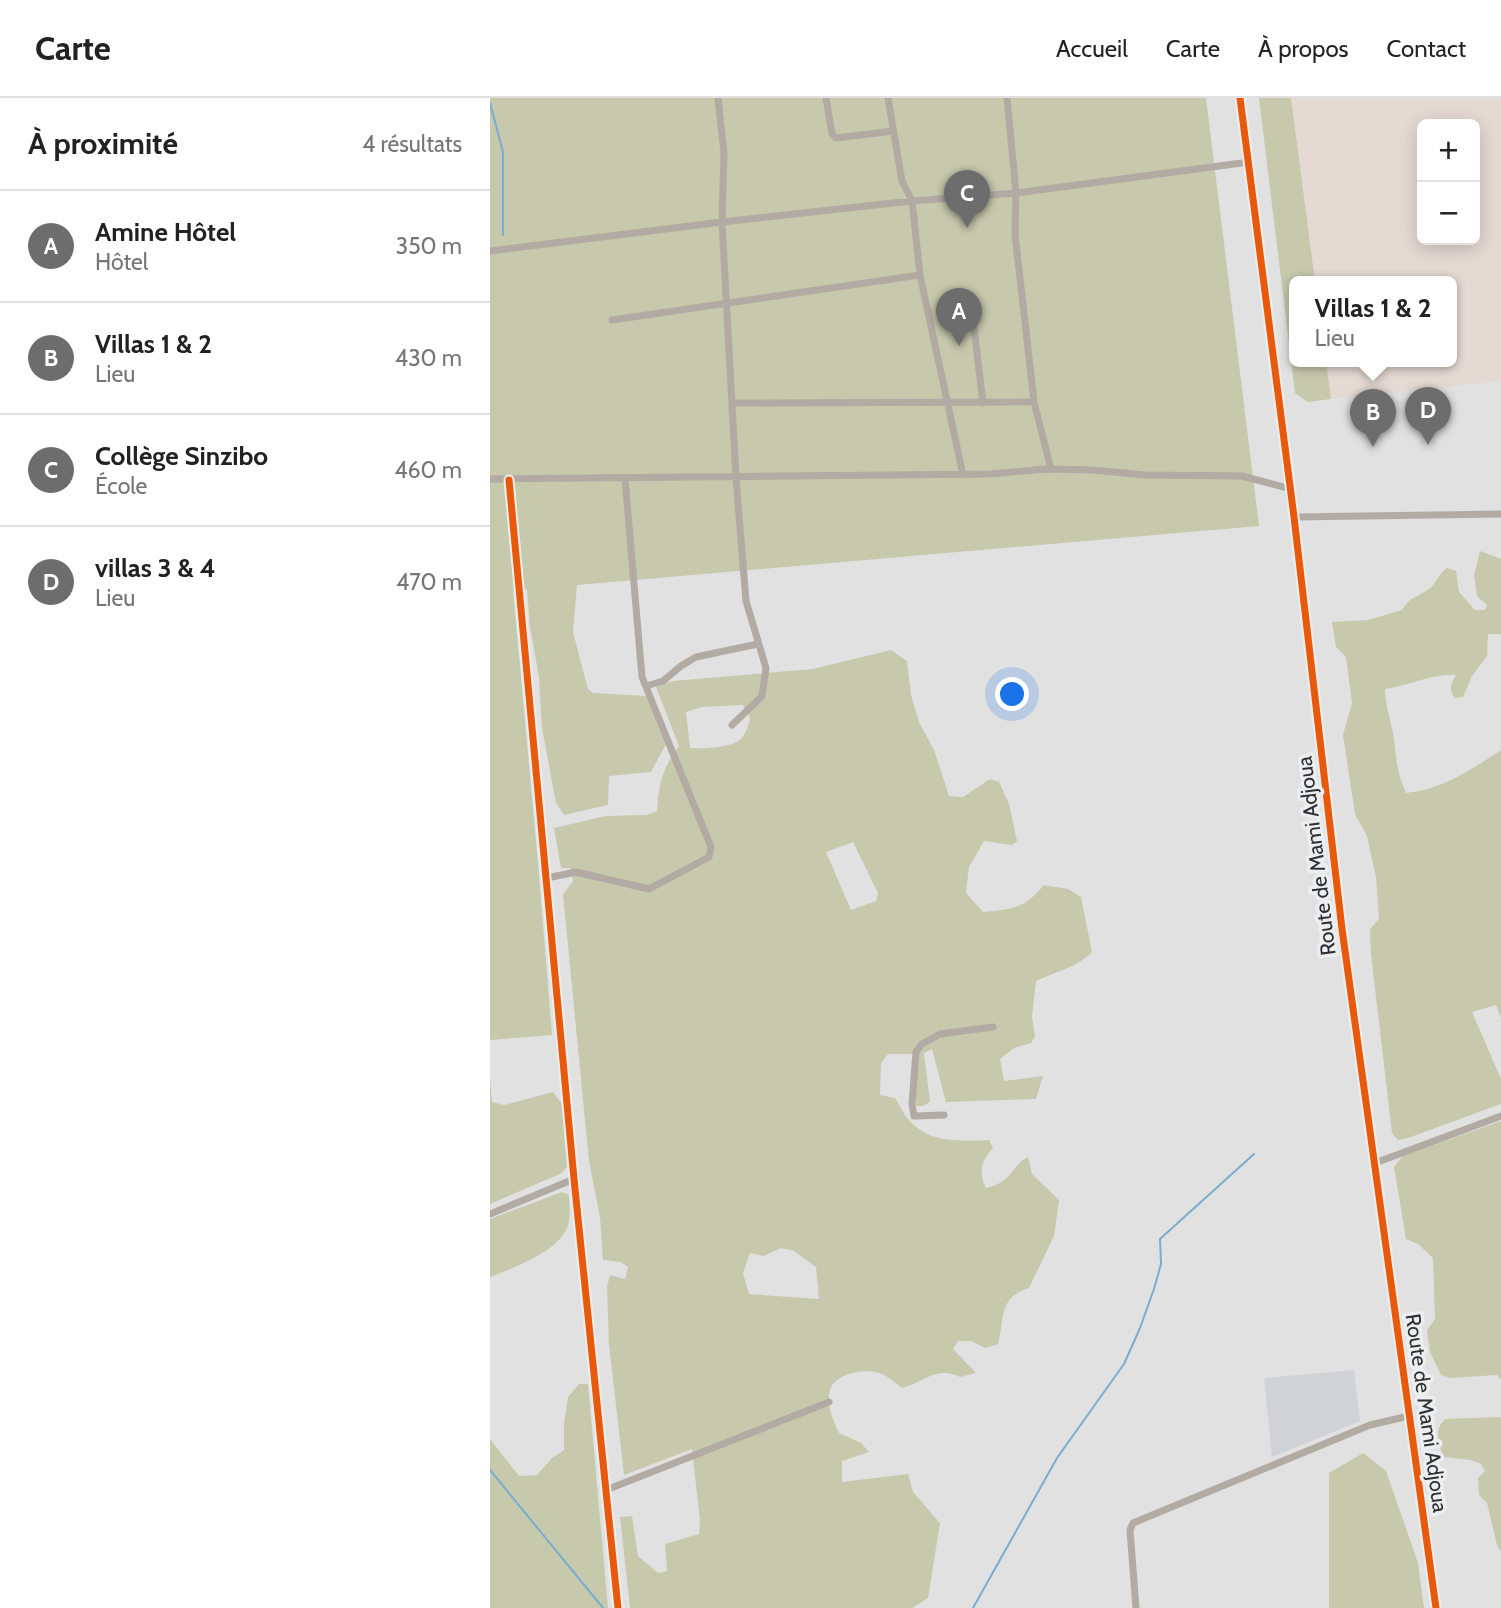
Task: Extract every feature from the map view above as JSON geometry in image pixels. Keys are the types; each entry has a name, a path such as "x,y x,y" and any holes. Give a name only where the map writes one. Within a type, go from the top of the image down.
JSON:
{"street":[{"path":"718,98 724,153 722,222 736,478 746,601 766,668 762,696 732,725"},
{"path":"826,98 832,134 836,138 893,131"},
{"path":"888,98 902,181 912,201 920,275 963,475"},
{"path":"1007,98 1016,193 1015,234 1034,402 1051,469"},
{"name":"Route de Mami Adjoua","path":"1240,98 1291,489 1342,929 1436,1608"},
{"path":"490,251 912,201 1016,193 1249,162"},
{"path":"612,320 920,275"},
{"path":"973,320 983,403"},
{"path":"733,403 1034,402"},
{"path":"490,479 963,475 1051,469 1145,475 1242,476 1291,489"},
{"path":"547,878 576,872 649,889 709,857 711,847 642,677 625,479"},
{"path":"509,480 574,1179 618,1608"},
{"path":"1294,517 1501,514"},
{"path":"646,686 663,681 696,657 758,643"},
{"path":"944,1115 914,1116 912,1104 916,1052 922,1044 940,1034 993,1027"},
{"path":"1375,1163 1501,1116"},
{"path":"490,1214 574,1179"},
{"path":"606,1490 829,1402"},
{"path":"1136,1608 1130,1530 1133,1523 1370,1425 1409,1416"}],"shaded area":[{"path":"1291,98 1501,98 1501,381 1331,399 1327,367 1457,367 1457,276 1314,276"},
{"path":"1354,1370 1360,1421 1272,1457 1264,1378"}],"green space":[{"path":"490,98 1206,98 1259,526 577,585 573,632 588,689 593,693 646,696 666,744 651,772 609,776 608,805 564,815 556,803 542,728 539,677 530,627 527,589 513,590 552,1035 490,1040"},
{"path":"1259,98 1291,98 1314,276 1289,276 1289,344"},
{"path":"1292,367 1327,367 1331,399 1308,402 1295,393"},
{"path":"1480,551 1501,559 1501,634 1488,634 1487,656 1472,676 1463,697 1455,698 1451,689 1456,675 1439,676 1385,689 1398,770 1406,793 1444,783 1501,750 1501,1018 1496,1005 1472,1012 1501,1079 1501,1104 1398,1140 1392,1133 1371,954 1370,929 1379,919 1376,877 1367,836 1355,814 1343,735 1352,703 1346,657 1336,647 1332,622 1368,620 1402,610 1411,600 1432,587 1447,568 1456,571 1459,592 1475,610 1485,610 1487,605 1477,596 1474,575"},
{"path":"891,650 907,661 911,695 919,722 934,750 949,796 963,797 990,779 999,782 1009,804 1017,841 1012,845 984,841 969,867 966,893 983,912 1002,910 1024,903 1044,885 1068,889 1081,897 1092,952 1073,965 1036,981 1032,1016 1035,1037 1031,1043 1014,1048 1000,1059 1004,1081 1043,1076 1036,1099 946,1102 932,1049 924,1053 930,1102 917,1106 913,1054 888,1054 881,1063 880,1095 895,1098 908,1119 921,1131 949,1140 989,1140 993,1148 983,1162 982,1172 986,1188 1002,1182 1028,1157 1032,1174 1059,1200 1054,1236 1029,1288 1019,1292 1007,1303 998,1344 985,1348 971,1341 958,1341 953,1349 976,1373 960,1377 938,1374 902,1388 882,1374 859,1372 838,1379 830,1390 832,1418 839,1433 861,1443 869,1452 842,1461 842,1482 908,1474 913,1492 940,1523 928,1598 912,1608 630,1608 620,1517 632,1516 638,1556 658,1573 667,1571 665,1544 699,1534 700,1520 692,1449 624,1475 609,1344 607,1287 610,1275 625,1279 628,1267 621,1262 603,1260 600,1217 589,1161 563,894 573,881 570,868 561,868 554,828 606,816 647,815 657,811 662,777 679,746 656,687 673,681 813,669","holes":["743,705 750,718 741,739 724,746 690,748 686,712 702,707","853,842 878,893 876,901 851,910 826,852","781,1248 794,1251 816,1267 819,1299 749,1294 743,1273 750,1253 764,1256"]},
{"path":"490,1079 492,1102 504,1105 553,1092 562,1104 567,1167 560,1174 490,1204"},
{"path":"1501,1121 1501,1380 1497,1375 1450,1378 1441,1375 1430,1352 1427,1330 1435,1319 1433,1258 1418,1244 1406,1239 1394,1167 1403,1156"},
{"path":"562,1192 569,1195 570,1212 562,1237 544,1252 490,1277 490,1219"},
{"path":"579,1384 588,1384 608,1608 490,1608 490,1439 519,1476 537,1475 552,1458 564,1450 568,1397"},
{"path":"1501,1417 1501,1552 1487,1503 1479,1495 1478,1478 1485,1471 1481,1464 1471,1460 1443,1457 1438,1437 1439,1428 1445,1419"},
{"path":"1363,1453 1386,1471 1418,1563 1424,1608 1329,1608 1329,1473"}],"waterway":[{"path":"490,103 503,152 503,235"},
{"path":"973,1608 1057,1458 1124,1364 1154,1289 1161,1264 1160,1239 1254,1154"},
{"path":"490,1470 603,1608"}],"cycle path":[{"path":"1240,98 1294,517 1342,929 1436,1608"},
{"path":"509,480 574,1179 618,1608"}],"place":[{"name":"Collège Sinzibo","path":"967,228"},
{"name":"Amine Hôtel","path":"959,346"},
{"name":"villas 3 & 4","path":"1428,445"},
{"name":"Villas 1 & 2","path":"1373,447"}]}
